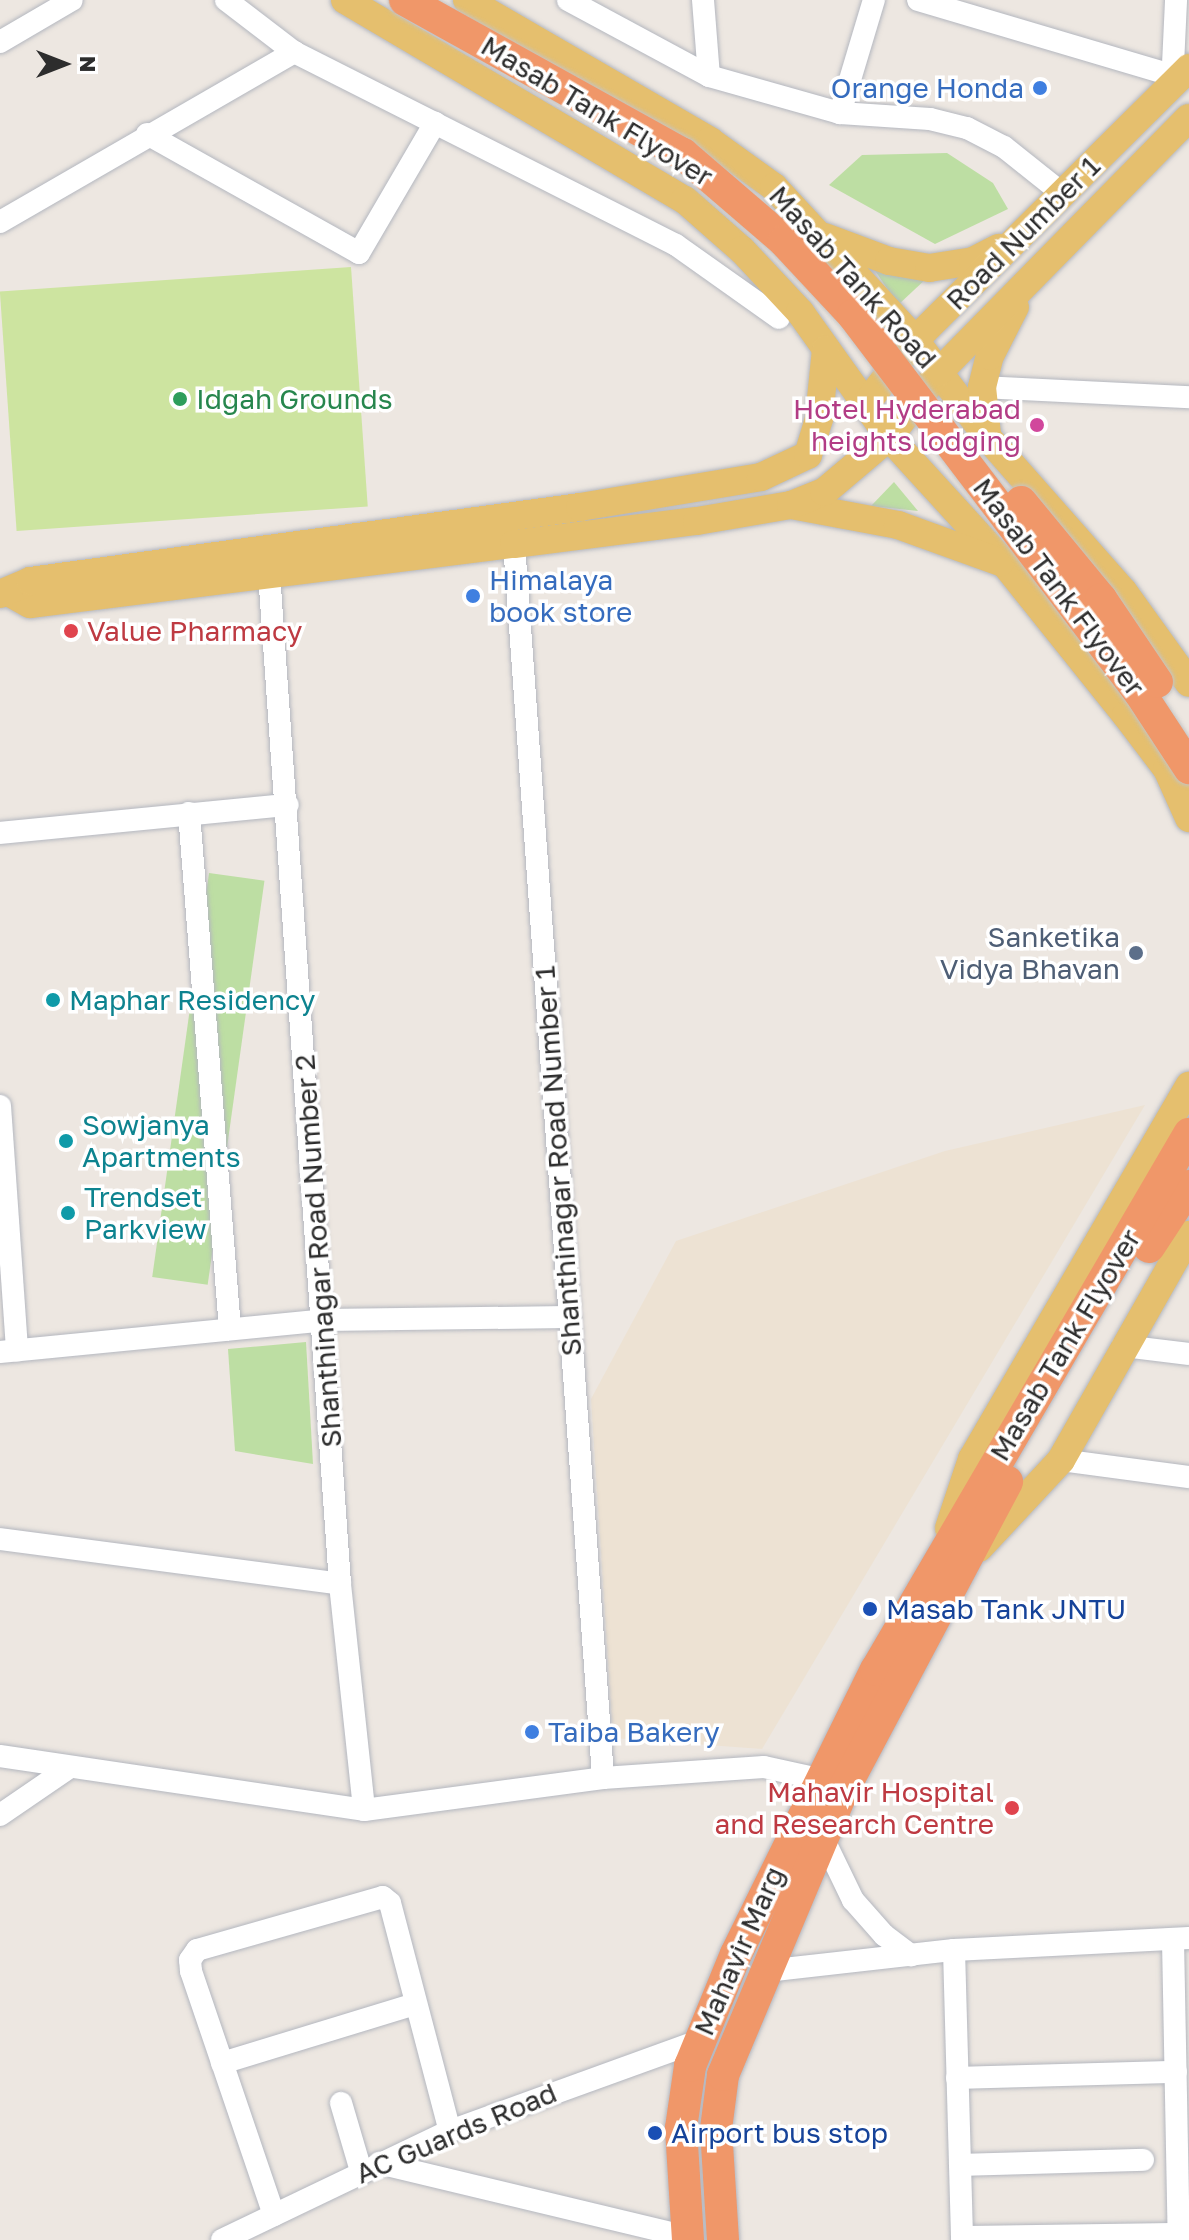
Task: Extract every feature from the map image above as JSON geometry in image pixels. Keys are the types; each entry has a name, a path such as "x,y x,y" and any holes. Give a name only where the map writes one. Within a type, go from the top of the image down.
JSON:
{"highway":[{"name":"Masab Tank Flyover","path":"405,0 683,154 784,241 853,315 1140,693 1189,768"},
{"name":"Masab Tank Flyover","path":"446,0 666,124 753,185 858,296 1101,599 1189,730"},
{"name":"Masab Tank Flyover","path":"950,1563 1189,1134"},
{"name":"Masab Tank Flyover","path":"1027,1426 1189,1186"},
{"name":"Mahavir Marg","path":"688,2238 681,2128 698,2041 819,1779 950,1563"},
{"name":"Mahavir Marg","path":"723,2240 716,2129 723,2075 823,1838 950,1563"}],"main road":[{"path":"345,0 685,200 752,260 800,312 889,437 1005,564 1064,637 1167,769 1189,818"},
{"name":"Masab Tank Road","path":"467,0 710,141 774,187 915,340 988,438 1123,591 1189,683"},
{"name":"Road Number 1","path":"865,405 915,340 1178,77"},
{"name":"Road Number 1","path":"791,505 841,482 889,437 939,372 1189,118"},
{"path":"821,236 889,261 929,268 973,261 1019,238"},
{"path":"988,438 982,387 1005,321 1047,265"},
{"path":"268,559 761,477 808,455 819,418 826,349"},
{"path":"5,594 30,581 268,559 514,544 791,505 898,525 1005,564"},
{"path":"1029,595 1083,545"},
{"path":"1064,637 1123,591"},
{"path":"950,1563 972,1459 1189,1086"},
{"path":"950,1563 1061,1460 1123,1346 1189,1235"}],"street":[{"path":"0,42 72,0"},
{"path":"226,0 294,52 676,245 779,318"},
{"path":"568,0 709,76 840,113 930,119 967,128 1004,147 1063,194"},
{"path":"703,0 709,76"},
{"path":"840,113 874,0"},
{"path":"918,0 1178,77 1176,0"},
{"path":"0,222 147,134 294,52"},
{"path":"147,134 359,253 435,123"},
{"path":"982,387 1189,397"},
{"name":"Shanthinagar Road Number 1","path":"514,544 603,1778"},
{"name":"Shanthinagar Road Number 2","path":"268,559 288,805 340,1584 364,1810"},
{"path":"0,833 288,805"},
{"path":"189,813 230,1329"},
{"path":"0,1106 9,1351 324,1320 568,1317"},
{"path":"1123,1346 1189,1354"},
{"path":"1061,1460 1189,1477"},
{"path":"0,1539 340,1584"},
{"path":"0,1756 364,1810 603,1778 764,1767 819,1779"},
{"path":"0,1815 70,1767"},
{"path":"823,1838 853,1900 884,1935 911,1955"},
{"path":"274,2215 191,1971 190,1960 197,1950 383,1897 390,1903 450,2131"},
{"path":"766,1971 954,1950 1181,1939 1176,2072 1179,2237 962,2239 954,1950"},
{"path":"222,2063 415,2004"},
{"name":"AC Guards Road","path":"222,2240 450,2131 698,2041"},
{"path":"957,2078 1176,2072"},
{"path":"341,2103 370,2167 688,2238"},
{"path":"960,2165 1143,2160"}],"shaded area":[{"path":"1145,1105 762,1749 613,1738 591,1399 676,1241 945,1151"}],"green space":[{"path":"947,153 993,183 1008,209 935,244 829,185 862,155"},
{"path":"872,266 928,277 898,305"},
{"name":"Idgah Grounds","path":"351,267 368,506 17,531 0,292"},
{"path":"894,482 918,511 871,506"},
{"path":"209,873 264,881 208,1285 152,1277"},
{"path":"306,1342 313,1464 235,1451 228,1349"}],"place":[{"name":"Orange Honda","path":"1040,88"},
{"name":"Idgah Grounds","path":"180,399"},
{"name":"Hotel Hyderabad heights lodging","path":"1037,425"},
{"name":"Himalaya book store","path":"473,596"},
{"name":"Value Pharmacy","path":"71,631"},
{"name":"Sanketika Vidya Bhavan","path":"1136,953"},
{"name":"Maphar Residency","path":"53,1000"},
{"name":"Sowjanya Apartments","path":"66,1141"},
{"name":"Trendset Parkview","path":"68,1213"},
{"name":"Masab Tank JNTU","path":"870,1609"},
{"name":"Taiba Bakery","path":"532,1732"},
{"name":"Mahavir Hospital and Research Centre","path":"1012,1808"},
{"name":"Airport bus stop","path":"655,2133"}]}
